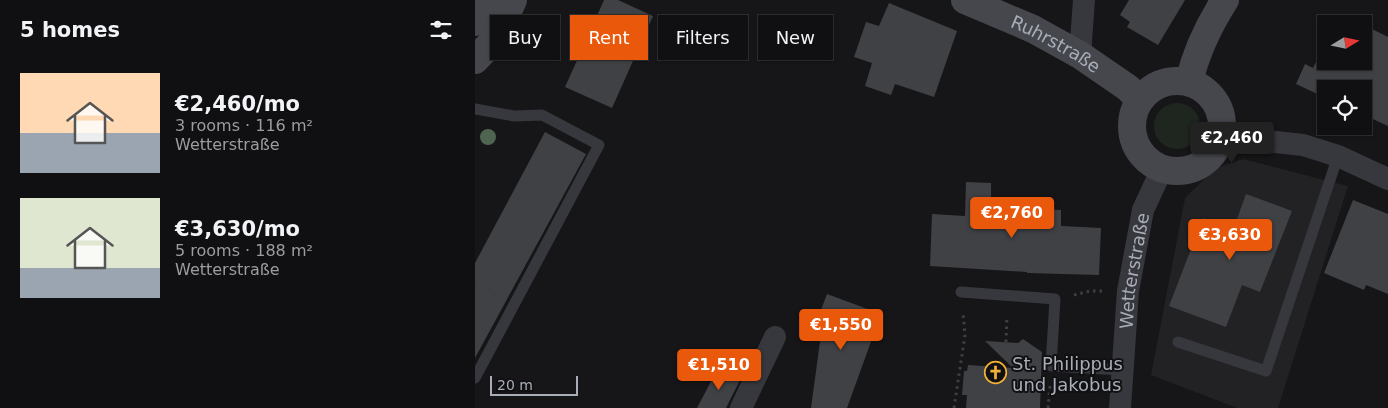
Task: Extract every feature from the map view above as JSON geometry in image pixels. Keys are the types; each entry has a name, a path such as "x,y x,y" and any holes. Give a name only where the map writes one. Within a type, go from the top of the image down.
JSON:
{"main road":[{"path":"475,22 484,0"},
{"path":"475,60 496,38 513,0"},
{"name":"Ruhrstraße","path":"965,0 1033,29 1080,56 1128,88 1139,99"},
{"path":"1189,82 1203,39 1222,6"},
{"path":"1166,82 1189,82 1201,87 1214,99 1222,116 1223,136 1215,152 1203,164 1193,169 1179,172 1162,169 1152,164 1138,149 1133,134 1132,119 1139,99 1151,89 1166,82"}],"street":[{"path":"1080,56 1084,0"},
{"path":"1223,136 1303,145 1338,156 1388,179"},
{"name":"Wetterstraße","path":"1120,408 1128,292 1143,210 1162,169"},
{"path":"741,408 775,337"}],"lane":[{"path":"475,109 514,116 542,115 599,145 475,378"},
{"path":"1178,342 1266,371 1338,156"},
{"path":"961,292 1055,299 1051,366 1122,370"}],"path":[{"path":"955,408 965,335 961,292"},
{"path":"1055,299 1090,292 1128,292"},
{"path":"1006,342 1008,296"}],"shaded area":[{"path":"1177,103 1190,107 1196,113 1200,126 1196,139 1190,145 1177,149 1164,145 1158,139 1154,126 1158,113 1164,107"},
{"path":"1243,159 1348,186 1278,408 1237,408 1151,375 1185,198 1216,168"}],"building":[{"path":"604,0 618,0 653,16 648,27 648,15 597,15"},
{"path":"1129,0 1185,0 1158,45 1127,27 1130,22 1120,15"},
{"path":"889,3 957,31 934,97 895,84 891,95 865,86 872,63 854,57 866,22 879,26"},
{"path":"1373,30 1388,37 1388,126 1372,119 1372,80 1317,80 1317,94 1296,84 1305,64 1313,68 1317,60 1317,70 1373,70"},
{"path":"577,60 633,60 612,108 565,87"},
{"path":"545,132 586,154 475,358 475,263"},
{"path":"966,182 991,183 991,206 1061,210 1061,226 1101,228 1099,275 1027,273 930,266 932,214 965,216"},
{"path":"1246,194 1292,211 1260,292 1242,285 1226,327 1169,306 1203,218 1233,230"},
{"path":"1353,200 1388,214 1388,294 1366,285 1364,290 1324,273"},
{"path":"827,294 881,314 847,408 811,408 821,334 813,331"},
{"name":"St. Philippus und Jakobus","path":"1023,339 1042,352 1040,408 966,408 967,395 962,395 964,371 967,371 968,365 1013,368 985,341 1018,343"},
{"path":"718,368 740,380 726,408 697,408"}],"place":[{"name":"St. Philippus und Jakobus","path":"996,373"}]}
